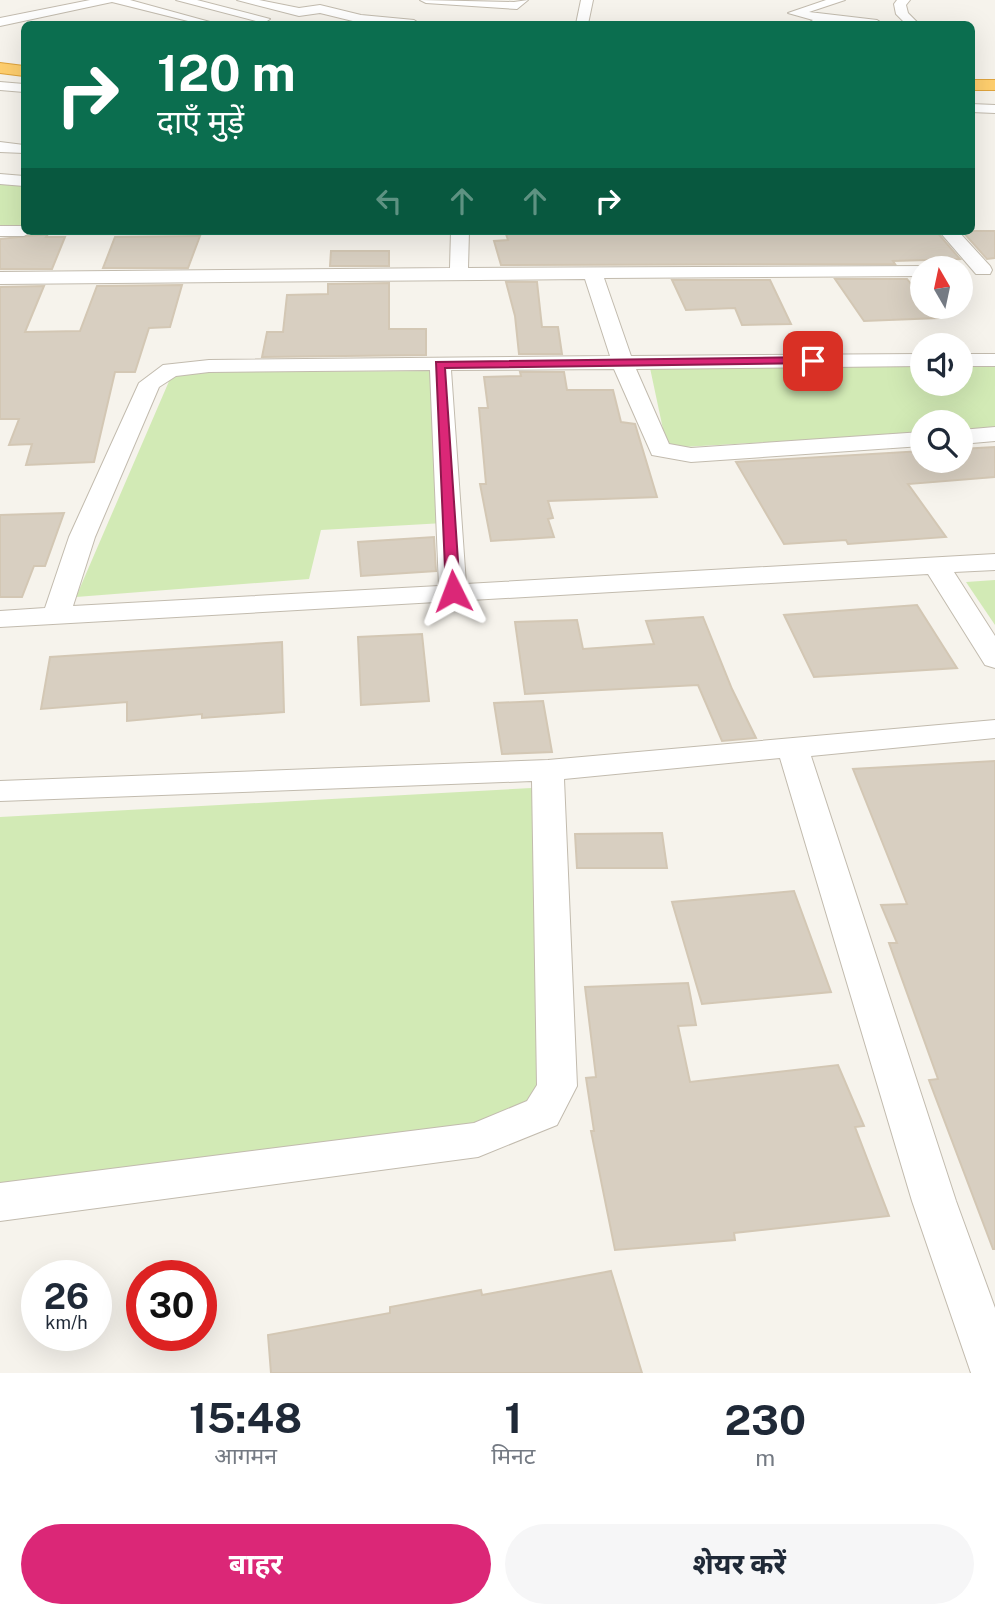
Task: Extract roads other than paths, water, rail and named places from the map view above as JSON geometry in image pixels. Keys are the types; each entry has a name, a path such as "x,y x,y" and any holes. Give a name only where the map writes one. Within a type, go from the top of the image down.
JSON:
{"highway":[{"path":"0,60 21,62"},
{"path":"0,68 21,71"}],"street":[{"path":"49,0 112,15"},
{"path":"0,22 107,0"},
{"path":"116,0 203,21"},
{"path":"182,0 274,21"},
{"path":"208,6 241,0 299,12 320,9 382,21"},
{"path":"312,0 332,0"},
{"path":"426,0 502,6 519,6 522,0"},
{"path":"587,0 587,21"},
{"path":"839,0 794,13 847,21"},
{"path":"899,1 902,14 910,21"},
{"path":"490,21 502,6"},
{"path":"821,21 827,19"},
{"path":"0,86 21,88"},
{"path":"975,108 995,108"},
{"path":"0,147 21,149"},
{"path":"0,180 21,181"},
{"path":"0,231 21,231"},
{"path":"459,274 460,235"},
{"path":"952,235 989,270"},
{"path":"0,278 910,270"},
{"path":"593,273 622,362 654,443 660,450 691,456 910,440"},
{"path":"56,616 82,537 149,383 171,370 209,366 910,360"},
{"path":"973,360 995,360"},
{"path":"440,364 453,591"},
{"path":"973,436 995,434"},
{"path":"0,619 995,562"},
{"path":"936,565 995,659"},
{"path":"0,792 548,770 995,729"},
{"path":"793,749 934,1201 995,1373"},
{"path":"0,1202 478,1140 542,1113 557,1086 548,770"}]}
